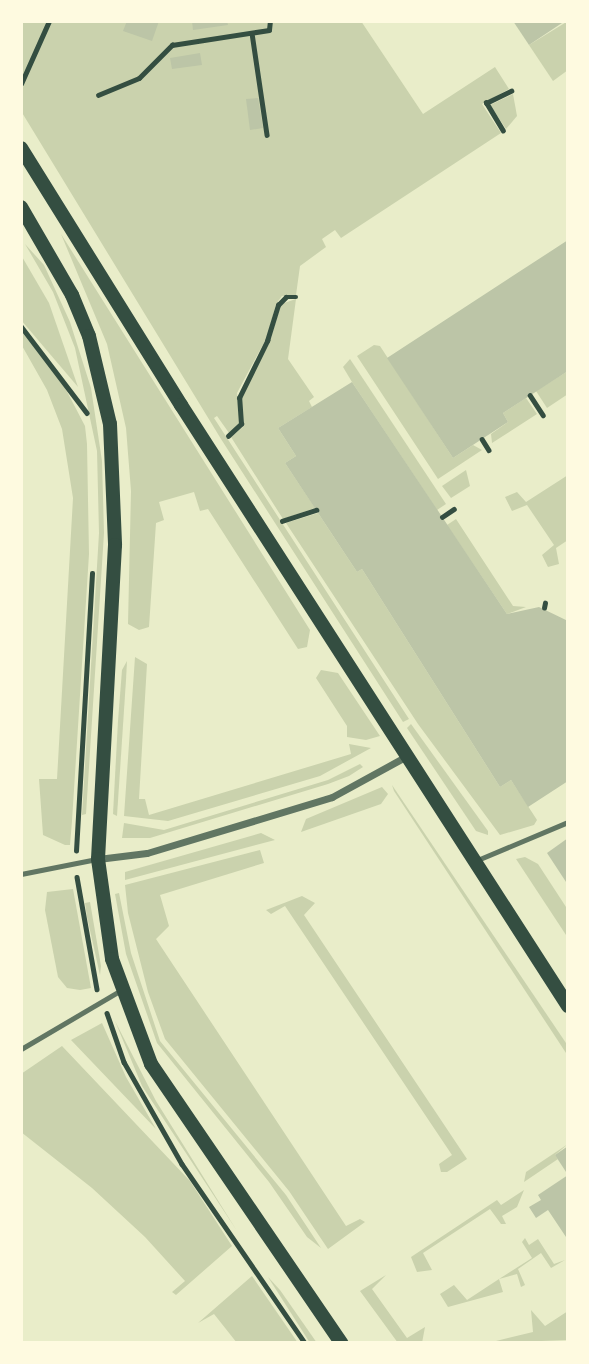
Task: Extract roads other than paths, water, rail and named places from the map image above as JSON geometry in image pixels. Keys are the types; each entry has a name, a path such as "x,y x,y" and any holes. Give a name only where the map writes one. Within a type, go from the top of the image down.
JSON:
{"main road":[{"path":"21,148 181,405 568,1006"},
{"path":"21,207 77,305 89,336 110,424 115,545 98,859 104,923 121,990 151,1064 341,1343"}],"street":[{"path":"98,859 147,853 332,797 408,755"}],"lane":[{"path":"475,861 568,822"},
{"path":"21,874 98,859"},
{"path":"21,1049 121,990"}]}
